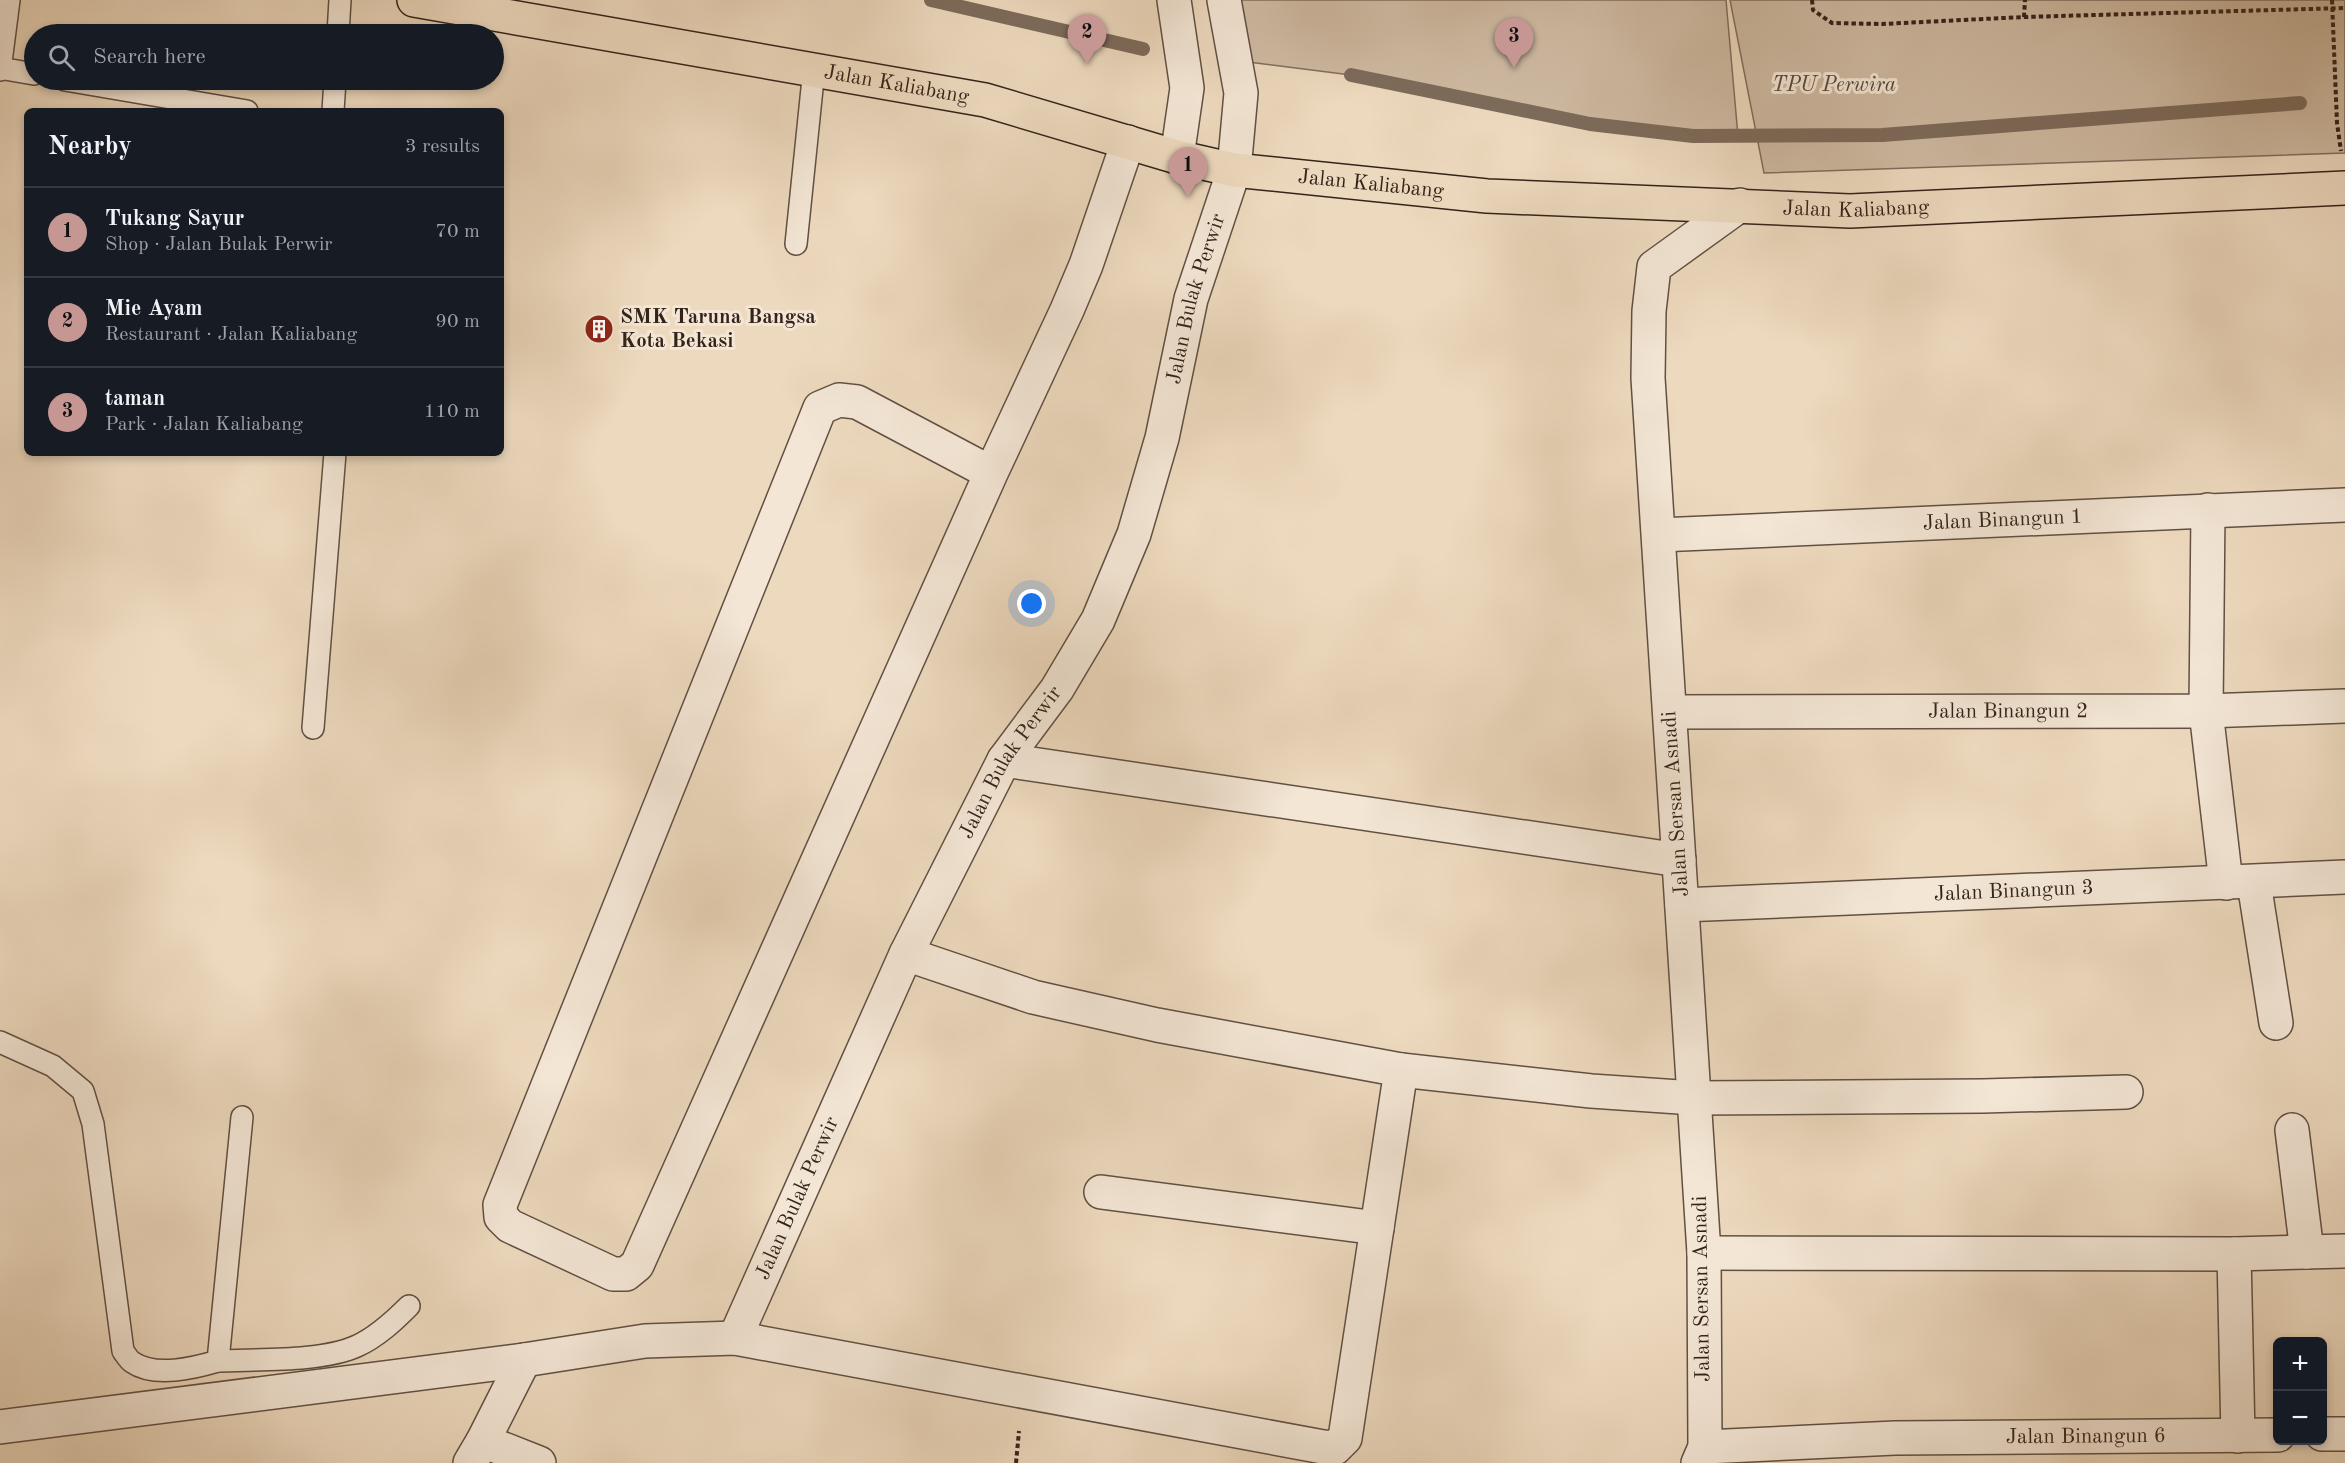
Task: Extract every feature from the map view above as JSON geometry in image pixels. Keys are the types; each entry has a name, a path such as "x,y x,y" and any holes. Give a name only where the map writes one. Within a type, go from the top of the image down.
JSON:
{"main road":[{"name":"Jalan Kaliabang","path":"414,0 985,100 1178,158 1234,170 1487,196 1850,211 2345,188"}],"street":[{"path":"1174,0 1187,88 1178,158"},
{"name":"Jalan Bulak Perwir","path":"735,1338 906,954 1004,760 1057,688 1098,620 1134,534 1162,438 1191,299 1234,170 1240,93 1224,0"},
{"path":"990,472 857,402 839,400 820,408 500,1205 501,1217 510,1226 613,1275 626,1274 637,1265 990,472 1086,265 1128,142"},
{"name":"Jalan Sersan Asnadi","path":"1701,1455 1704,1253 1648,378 1649,311 1654,267 1740,205"},
{"name":"Jalan Binangun 1","path":"1659,535 2345,505"},
{"path":"2208,510 2206,711 2240,883 2276,1023"},
{"name":"Jalan Binangun 2","path":"1670,712 2206,711 2345,706"},
{"path":"1004,760 1680,860"},
{"name":"Jalan Binangun 3","path":"1682,905 2345,877"},
{"path":"906,954 1033,997 1157,1025 1401,1070 1591,1091 1694,1098 1983,1096 2126,1092"},
{"path":"0,1427 524,1360 645,1341 735,1338 1335,1448 1345,1438 1401,1070"},
{"path":"2292,1130 2307,1252"},
{"path":"1101,1192 1377,1228"},
{"path":"1704,1253 2234,1254 2345,1251"},
{"path":"2234,1254 2238,1436"},
{"path":"524,1360 476,1452 539,1463"},
{"path":"2327,1434 2345,1434"},
{"name":"Jalan Binangun 6","path":"1701,1455 1897,1450 2273,1435"}],"lane":[{"path":"9,0 0,69 24,73"},
{"path":"339,24 340,0"},
{"path":"796,244 814,69"},
{"path":"124,90 229,108"},
{"path":"333,108 334,90"},
{"path":"313,728 335,456"},
{"path":"0,1042 53,1066 83,1091 93,1124 123,1351 132,1362 146,1368 176,1369 197,1367 218,1361 323,1355 357,1346 389,1326 409,1306"},
{"path":"218,1361 242,1117"}],"path":[{"path":"1812,0 1813,10 1832,23 1882,24 2024,17 2345,8"},
{"path":"2024,17 2025,0"},
{"path":"2332,0 2337,123"}],"green space":[{"path":"1226,0 1726,0 1738,136 1693,136 1590,124 1351,75 1240,61"},
{"name":"TPU Perwira","path":"1730,0 2345,0 2345,153 1764,173"}],"waterway":[{"path":"931,0 1143,49"},
{"path":"1351,75 1590,124 1693,136 1882,135 2300,103"}],"place":[{"name":"Mie Ayam","path":"1087,64"},
{"name":"taman","path":"1514,68"},
{"name":"Tukang Sayur","path":"1188,197"},
{"name":"SMK Taruna Bangsa Kota Bekasi","path":"599,329"}]}
